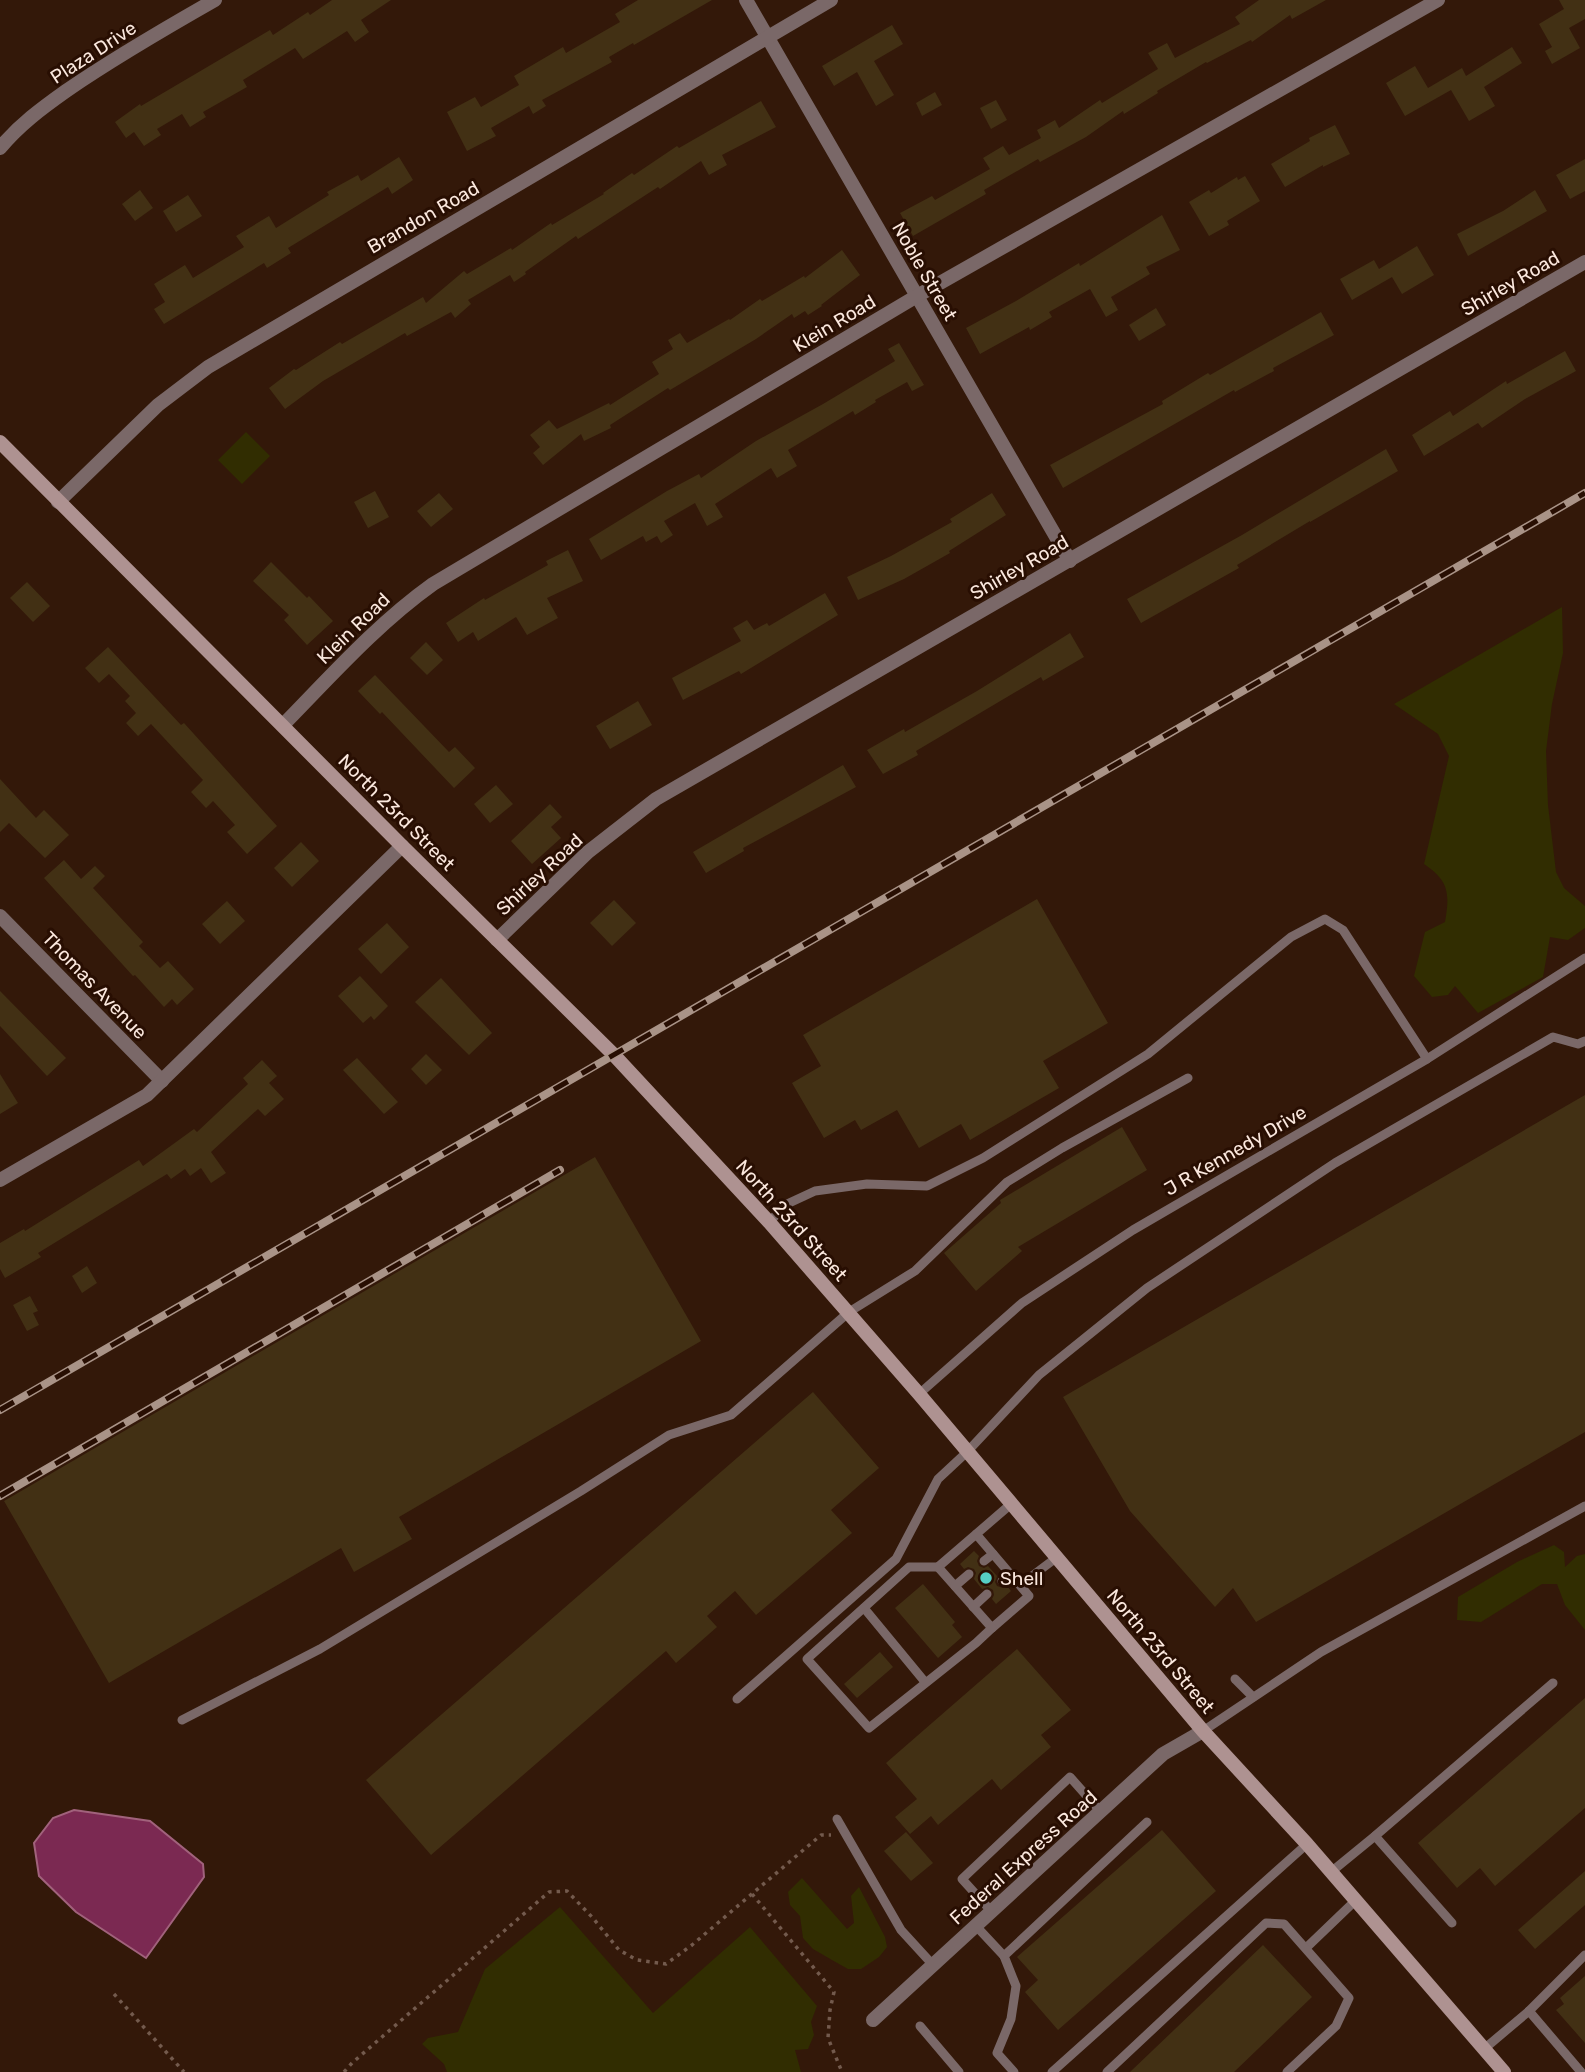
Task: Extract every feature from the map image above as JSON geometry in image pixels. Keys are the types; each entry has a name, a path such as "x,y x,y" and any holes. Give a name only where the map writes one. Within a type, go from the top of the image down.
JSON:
{"main road":[{"name":"North 23rd Street","path":"0,442 614,1055 769,1222 919,1394 1203,1731 1307,1844 1504,2072"}],"street":[{"name":"Plaza Drive","path":"0,148 13,132 84,79 131,48 215,0"},
{"name":"Noble Street","path":"746,0 1070,561"},
{"name":"Brandon Road","path":"58,502 158,405 208,367 831,0"},
{"name":"Klein Road","path":"283,725 381,625 433,584 917,296 1438,0"},
{"name":"Shirley Road","path":"497,940 588,852 656,799 1585,262"},
{"path":"0,1180 147,1095 402,846"},
{"name":"Thomas Avenue","path":"0,916 162,1081"},
{"name":"Federal Express Road","path":"873,2020 1163,1754 1203,1731"}],"lane":[{"path":"769,1222 787,1204 815,1191 867,1184 927,1186 983,1158 1148,1054 1291,937 1325,919 1343,930 1427,1059"},
{"name":"J R Kennedy Drive","path":"919,1394 1022,1303 1132,1230 1427,1059 1585,958"},
{"path":"737,1699 896,1559 938,1479 1039,1375 1147,1289 1335,1163 1553,1037 1578,1044 1585,1041"},
{"path":"182,1720 320,1649 669,1435 731,1415 849,1312 915,1271 1007,1182 1188,1078"},
{"path":"976,1534 1029,1596 976,1643 869,1728 807,1659 909,1567 938,1567 976,1534 1011,1504"},
{"path":"1203,1731 1321,1652 1585,1506"},
{"path":"984,1561 993,1554"},
{"path":"1020,1585 1056,1558"},
{"path":"938,1567 992,1628"},
{"path":"955,1586 969,1574"},
{"path":"1002,1581 1010,1574"},
{"path":"973,1607 987,1594"},
{"path":"864,1608 925,1682"},
{"path":"1235,1679 1253,1697"},
{"path":"1331,1872 1553,1683"},
{"path":"992,1912 962,1879 1070,1777 1101,1812"},
{"path":"837,1819 901,1930 933,1965"},
{"path":"1004,1956 1146,1822"},
{"path":"1375,1836 1452,1923"},
{"path":"1052,2072 1307,1844"},
{"path":"1306,1948 1356,1900"},
{"path":"1107,2072 1266,1923 1284,1924 1349,1998 1335,2026 1287,2072"},
{"path":"976,1926 1004,1956 1016,1986 1011,2019 997,2053 1014,2072"},
{"path":"1484,2049 1529,2011 1585,1955"},
{"path":"1529,2011 1581,2072"},
{"path":"920,2026 959,2072"}],"path":[{"path":"344,2072 548,1892 567,1891 619,1950 637,1961 666,1964 821,1835 845,1836"},
{"path":"752,1894 834,1992 828,2038 842,2072"},
{"path":"114,1994 184,2072"}],"shaded area":[{"path":"246,432 270,456 242,484 218,460"},
{"path":"1562,607 1563,653 1552,704 1546,751 1548,805 1556,872 1564,888 1585,906 1585,928 1568,940 1550,937 1543,977 1478,1013 1455,986 1448,995 1432,997 1414,976 1425,932 1445,922 1446,888 1439,876 1424,864 1449,756 1438,734 1394,704"},
{"path":"1554,1545 1564,1552 1565,1567 1577,1556 1585,1554 1585,1630 1565,1605 1557,1584 1542,1584 1481,1622 1457,1620 1458,1597 1517,1562"},
{"path":"74,1810 150,1821 203,1864 204,1877 146,1958 76,1912 39,1876 34,1843 53,1818"},
{"path":"802,1878 847,1929 854,1923 851,1896 859,1887 885,1937 887,1947 879,1957 861,1969 848,1969 813,1949 803,1938 800,1916 790,1905 788,1892"},
{"path":"560,1907 653,2013 750,1927 817,2006 811,2022 814,2035 808,2049 795,2050 801,2072 447,2072 444,2064 422,2044 428,2038 458,2032 485,1969"}],"building":[{"path":"332,0 391,0 361,20 369,32 355,42 347,31 303,59 295,48 243,80 247,87 203,112 206,117 190,127 182,114 157,129 161,135 144,146 134,132 126,138 115,122 140,104 141,106 270,30 273,35"},
{"path":"638,0 712,0 609,57 612,62 542,100 546,106 533,114 529,106 491,128 496,136 467,151 447,112 475,97 481,107 519,85 514,76 563,47 566,53 620,22 615,14"},
{"path":"1259,0 1326,0 1292,19 1290,15 1252,42 1251,40 1206,62 1124,114 1123,111 1086,137 1040,162 1038,159 984,190 986,194 913,236 900,213 932,196 935,200 990,169 983,158 1003,146 1009,155 1041,138 1037,130 1055,120 1059,128 1100,100 1102,103 1158,69 1148,53 1167,43 1175,58 1240,24 1235,17"},
{"path":"1559,0 1585,0 1585,19 1569,28 1580,48 1552,64 1545,51 1552,47 1539,24 1564,9"},
{"path":"892,25 903,44 874,61 894,95 876,106 857,72 834,86 822,66"},
{"path":"1512,47 1522,63 1484,87 1495,106 1469,121 1451,90 1405,116 1386,83 1415,66 1428,88 1462,68 1466,76"},
{"path":"935,92 942,105 922,116 916,103"},
{"path":"996,100 1007,120 991,129 980,108"},
{"path":"761,101 776,127 722,155 727,165 709,175 701,161 578,239 576,236 514,282 510,275 468,300 471,304 455,318 451,312 407,336 405,333 323,381 285,409 269,388 294,369 423,297 426,303 464,271 467,274 511,248 512,250 677,146 679,148"},
{"path":"1335,125 1350,154 1323,165 1285,187 1271,164 1310,141 1309,138"},
{"path":"399,157 413,180 392,194 388,187 288,248 291,253 267,268 264,263 164,324 154,309 165,302 154,284 185,265 193,278 244,247 236,236 269,216 276,228 329,195 327,192 358,175 361,181"},
{"path":"1585,159 1585,191 1570,199 1556,175"},
{"path":"1245,176 1260,201 1227,221 1229,225 1209,236 1189,202 1209,190 1211,193 1237,177 1238,180"},
{"path":"140,190 153,208 135,221 122,204"},
{"path":"1535,190 1547,211 1468,256 1457,234 1503,211"},
{"path":"188,195 202,216 176,232 163,211"},
{"path":"1162,215 1180,250 1146,267 1150,274 1111,297 1118,310 1106,317 1090,289 1049,312 1052,317 1030,330 1029,327 980,354 966,328 1079,263 1080,266"},
{"path":"1417,246 1434,275 1402,294 1392,277 1352,300 1340,279 1374,260 1379,269"},
{"path":"842,250 860,275 822,306 808,315 805,311 794,318 792,314 756,339 670,390 668,388 610,425 611,428 584,441 581,434 543,465 533,453 540,447 530,435 549,420 557,429 609,403 610,405 659,374 652,362 673,349 668,340 680,333 687,343 730,320 760,299 762,301 804,276 805,278"},
{"path":"1156,308 1166,325 1139,341 1129,325"},
{"path":"1321,312 1334,335 1063,488 1050,465 1163,404 1162,401 1208,373 1210,375"},
{"path":"899,343 924,385 912,391 907,382 855,415 853,411 788,450 797,466 777,478 771,468 715,504 723,517 707,526 695,503 664,521 673,535 661,543 657,536 646,542 643,536 601,560 589,539 667,491 699,474 701,478 756,441 895,361 888,349"},
{"path":"1565,351 1576,371 1525,399 1482,428 1478,423 1424,456 1412,435 1450,411 1453,416 1506,381 1507,384"},
{"path":"1386,449 1398,471 1237,565 1239,568 1141,623 1127,599 1242,535"},
{"path":"375,491 389,517 368,528 354,502"},
{"path":"439,493 453,509 431,527 417,511"},
{"path":"992,493 1006,515 949,551 950,553 904,579 858,600 847,577 952,522 950,519"},
{"path":"568,550 583,581 547,598 558,618 527,635 516,617 478,641 473,632 458,642 446,623 484,598 485,600 548,565 546,561"},
{"path":"271,562 333,621 307,645 284,620 289,615 253,581"},
{"path":"27,582 50,606 33,622 10,598"},
{"path":"825,593 838,615 741,674 739,671 683,700 672,678 741,641 733,628 747,620 754,630 767,623 769,626"},
{"path":"1070,633 1084,657 1043,681 1041,677 916,751 918,755 883,774 867,750 977,691"},
{"path":"426,642 443,660 427,675 410,658"},
{"path":"108,647 181,725 184,723 277,826 247,854 227,832 235,825 213,801 206,808 191,792 203,780 151,724 138,736 126,723 136,713 125,701 130,696 109,674 99,683 85,668"},
{"path":"375,675 449,752 455,747 475,768 454,788 382,712 380,714 358,691"},
{"path":"638,701 652,725 610,749 596,726"},
{"path":"843,765 856,787 743,848 744,851 706,873 693,852"},
{"path":"0,779 36,818 44,810 69,835 45,858 9,823 0,832"},
{"path":"496,785 513,804 490,823 474,804"},
{"path":"550,804 562,817 551,827 561,838 532,864 511,841"},
{"path":"301,842 319,861 292,887 274,868"},
{"path":"64,860 81,879 95,866 105,876 93,888 143,942 139,946 160,968 168,961 194,989 177,1005 172,999 164,1007 44,878"},
{"path":"1037,899 1108,1023 1043,1061 1059,1088 970,1140 961,1124 919,1148 897,1110 861,1130 855,1120 824,1138 792,1083 821,1066 803,1035"},
{"path":"614,900 636,923 612,946 590,923"},
{"path":"227,901 245,921 220,944 202,924"},
{"path":"387,923 409,947 381,974 358,949"},
{"path":"360,976 388,1006 374,1020 371,1016 363,1023 338,996"},
{"path":"441,978 492,1033 469,1055 415,1002"},
{"path":"0,991 66,1058 47,1076 0,1026"},
{"path":"426,1054 442,1070 426,1085 411,1069"},
{"path":"357,1058 398,1102 384,1114 343,1070"},
{"path":"262,1060 277,1076 269,1083 284,1099 265,1116 258,1109 211,1152 226,1173 211,1183 201,1168 190,1176 185,1169 171,1179 167,1174 38,1253 41,1257 5,1278 0,1269 0,1243 24,1229 25,1231 139,1160 143,1166 194,1129 197,1132 248,1084 243,1078"},
{"path":"0,1074 18,1103 0,1114"},
{"path":"1585,1095 1585,1432 1256,1622 1233,1588 1215,1607 1130,1511 1063,1397"},
{"path":"1122,1127 1147,1170 1018,1247 1022,1251 976,1291 944,1253 1001,1203 1000,1200"},
{"path":"595,1157 701,1341 399,1517 412,1539 354,1572 341,1548 109,1683 4,1501"},
{"path":"87,1266 97,1283 82,1293 72,1276"},
{"path":"30,1296 38,1311 33,1313 39,1325 27,1331 13,1305"},
{"path":"813,1392 879,1468 831,1510 852,1533 756,1615 735,1591 707,1616 717,1627 676,1663 666,1651 431,1855 366,1780"},
{"path":"974,1551 979,1556 979,1566 988,1566 997,1576 997,1586 1007,1586 1011,1591 996,1604 992,1599 993,1590 988,1587 982,1589 974,1579 974,1569 964,1569 960,1564"},
{"path":"923,1584 955,1622 952,1625 962,1637 938,1658 895,1608"},
{"path":"1017,1649 1071,1710 1041,1735 1051,1747 1001,1790 992,1779 938,1825 931,1816 910,1834 895,1817 917,1799 886,1763"},
{"path":"880,1652 893,1667 857,1698 844,1684"},
{"path":"1585,1698 1585,1808 1495,1886 1480,1868 1457,1888 1418,1843"},
{"path":"1162,1830 1216,1891 1058,2030 1025,1992 1038,1980 1017,1957"},
{"path":"906,1832 933,1863 911,1881 884,1851"},
{"path":"1585,1871 1585,1905 1535,1949 1518,1930"},
{"path":"1263,1945 1312,1997 1234,2072 1130,2072"},
{"path":"1585,1976 1585,2043 1556,2010 1564,2004 1560,1998"}],"railway":[{"path":"0,1410 1585,493"},
{"path":"0,1496 560,1170"}],"place":[{"name":"Shell","path":"986,1578"}]}
